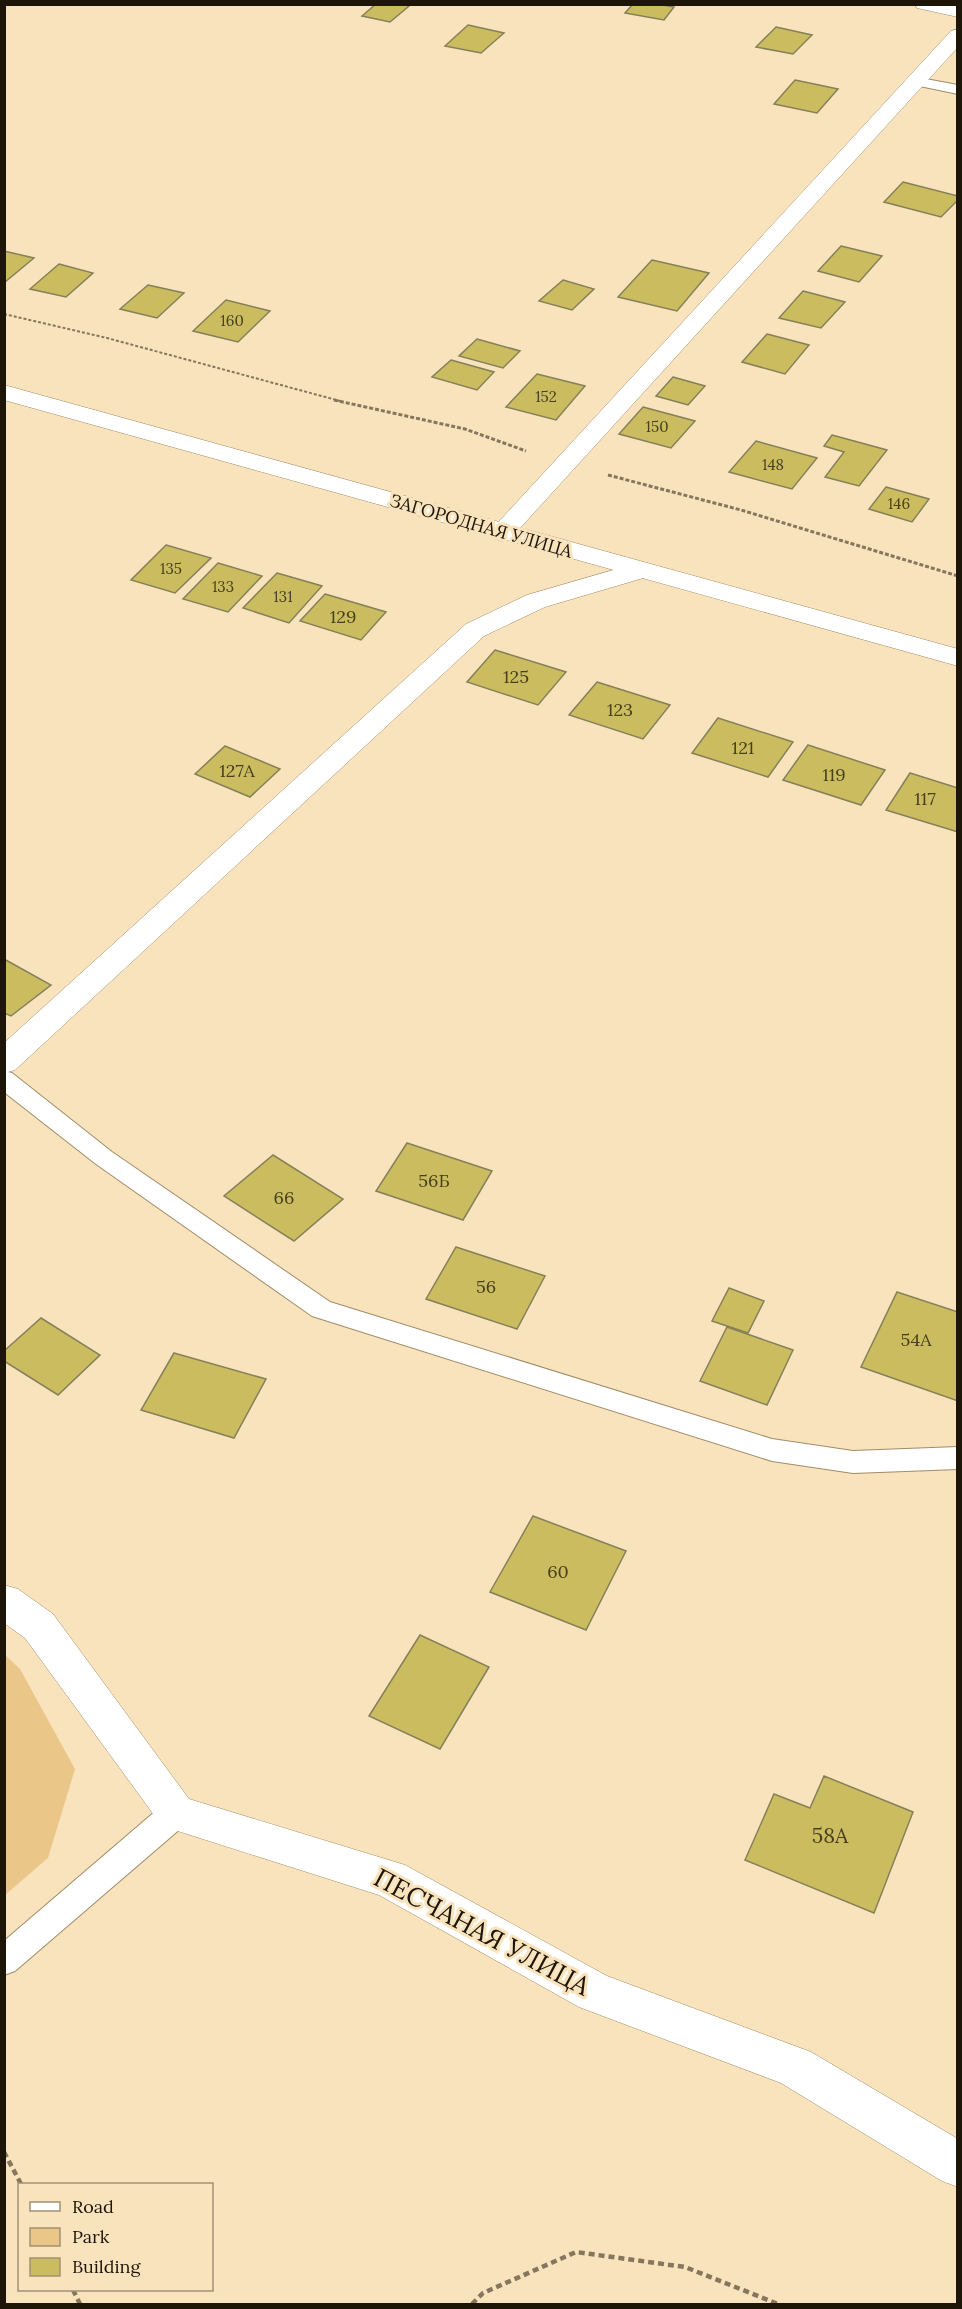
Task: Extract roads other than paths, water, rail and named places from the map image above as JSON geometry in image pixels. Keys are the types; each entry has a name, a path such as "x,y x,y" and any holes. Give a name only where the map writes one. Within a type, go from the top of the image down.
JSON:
{"street":[{"path":"924,4 957,11"},
{"path":"502,533 957,35"},
{"name":"ЗАГОРОДНАЯ УЛИЦА","path":"4,392 502,533 957,658"},
{"path":"4,1062 475,630 536,601 641,570"},
{"path":"4,1601 39,1626 176,1813"},
{"name":"ПЕСЧАНАЯ УЛИЦА","path":"176,1813 390,1879 594,1992 795,2067 957,2165"}],"lane":[{"path":"915,81 957,90"},
{"path":"4,1079 104,1158 321,1309 772,1450 853,1462 957,1458"},
{"path":"4,1961 176,1813"}]}
